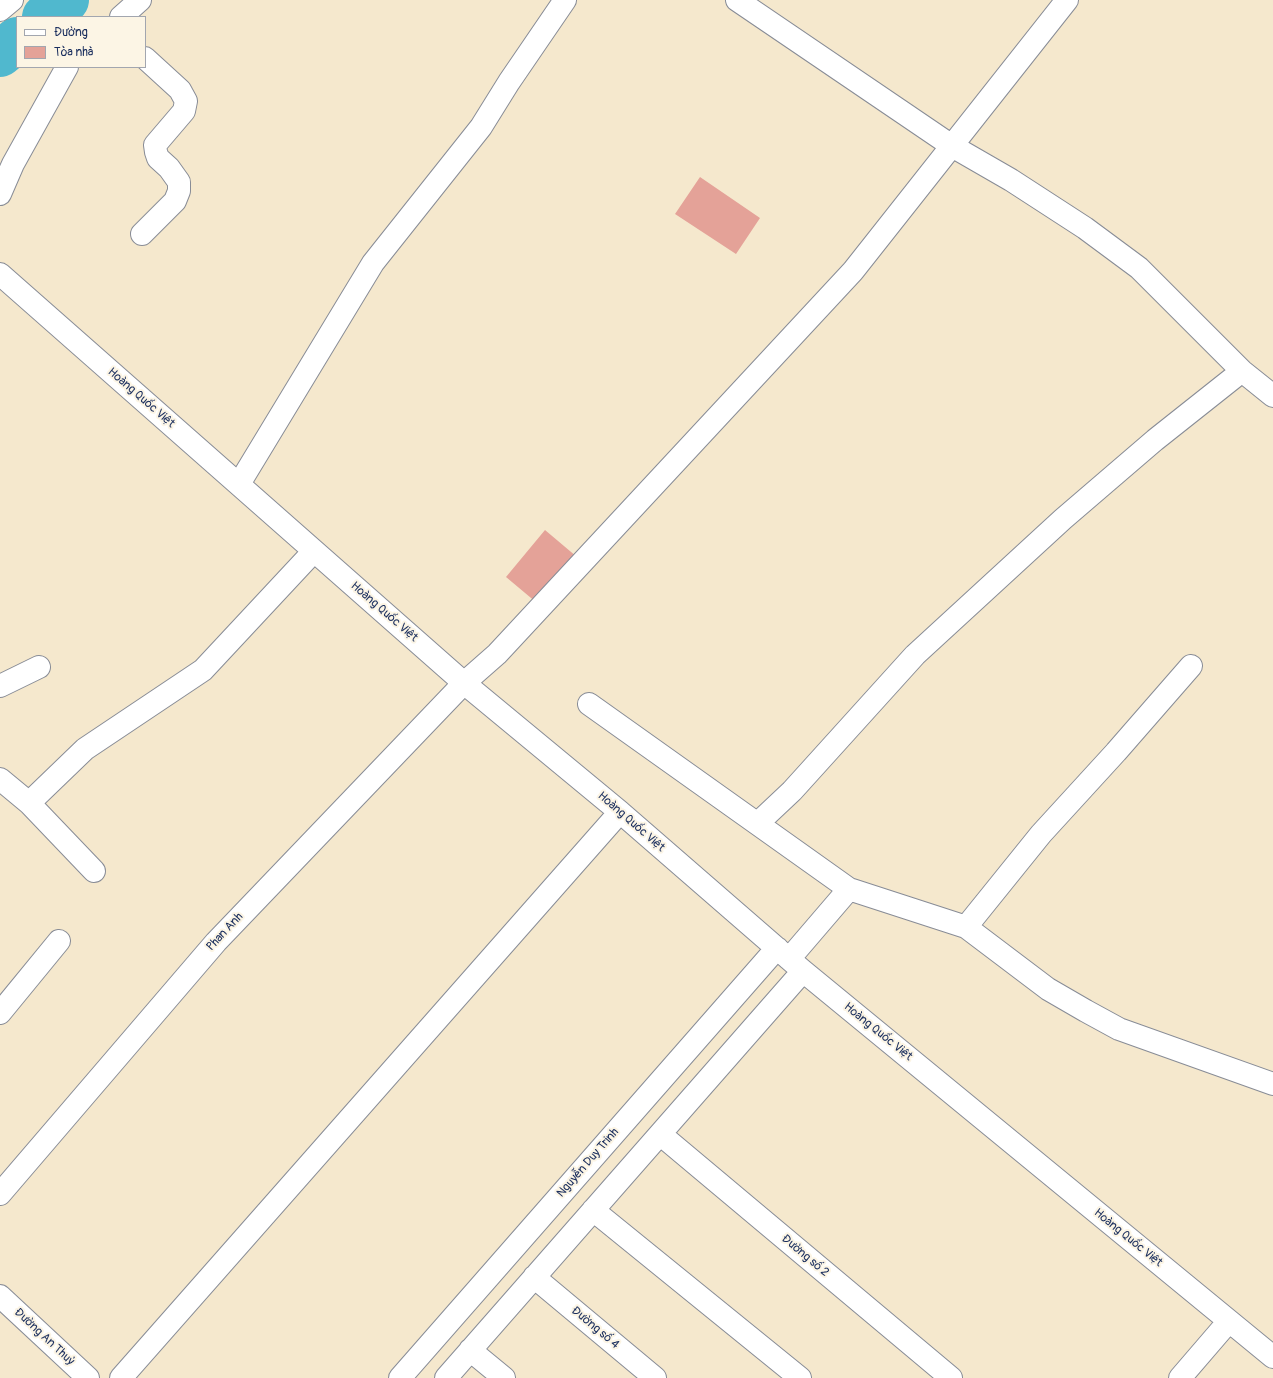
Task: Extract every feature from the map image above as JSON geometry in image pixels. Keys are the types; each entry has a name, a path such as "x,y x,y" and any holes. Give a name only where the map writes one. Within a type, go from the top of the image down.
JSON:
{"street":[{"path":"0,10 12,0"},
{"path":"122,16 140,0"},
{"path":"239,484 373,263 481,127 509,82 565,0"},
{"path":"737,0 952,146 1011,180 1085,228 1139,268 1242,371 1273,396"},
{"name":"Phan Anh","path":"0,1194 216,942 464,683 497,654 853,271 1067,0"},
{"path":"142,234 175,201 179,191 179,182 169,168 158,158 155,145 184,111 186,102 185,97 180,90 146,59"},
{"path":"0,194 13,164 66,68"},
{"name":"Hoàng Quốc Việt","path":"0,274 464,683 620,812 790,959 1273,1357"},
{"path":"758,823 792,791 915,655 1069,514 1155,440 1242,371"},
{"path":"29,803 84,749 203,670 314,551"},
{"path":"966,927 1041,834 1116,752 1191,666"},
{"path":"0,686 39,667"},
{"path":"589,704 849,889 966,927 1048,988 1119,1029 1270,1078"},
{"path":"0,779 29,803 94,871"},
{"path":"121,1378 620,812"},
{"path":"446,1378 660,1134 790,959 849,889"},
{"path":"0,1013 59,941"},
{"name":"Nguyễn Duy Trinh","path":"400,1378 790,959"},
{"name":"Đường số 2","path":"660,1134 951,1378"},
{"path":"593,1210 800,1378"},
{"name":"Đường số 4","path":"534,1277 655,1378"},
{"name":"Đường An Thuỷ","path":"0,1296 88,1378"},
{"path":"1180,1378 1229,1321"},
{"path":"470,1350 504,1378"}],"building":[{"path":"700,177 760,218 736,254 675,214"},
{"path":"545,530 577,557 537,603 506,577"}],"waterway":[{"path":"46,16 66,0"},
{"path":"0,54 16,41"}]}
